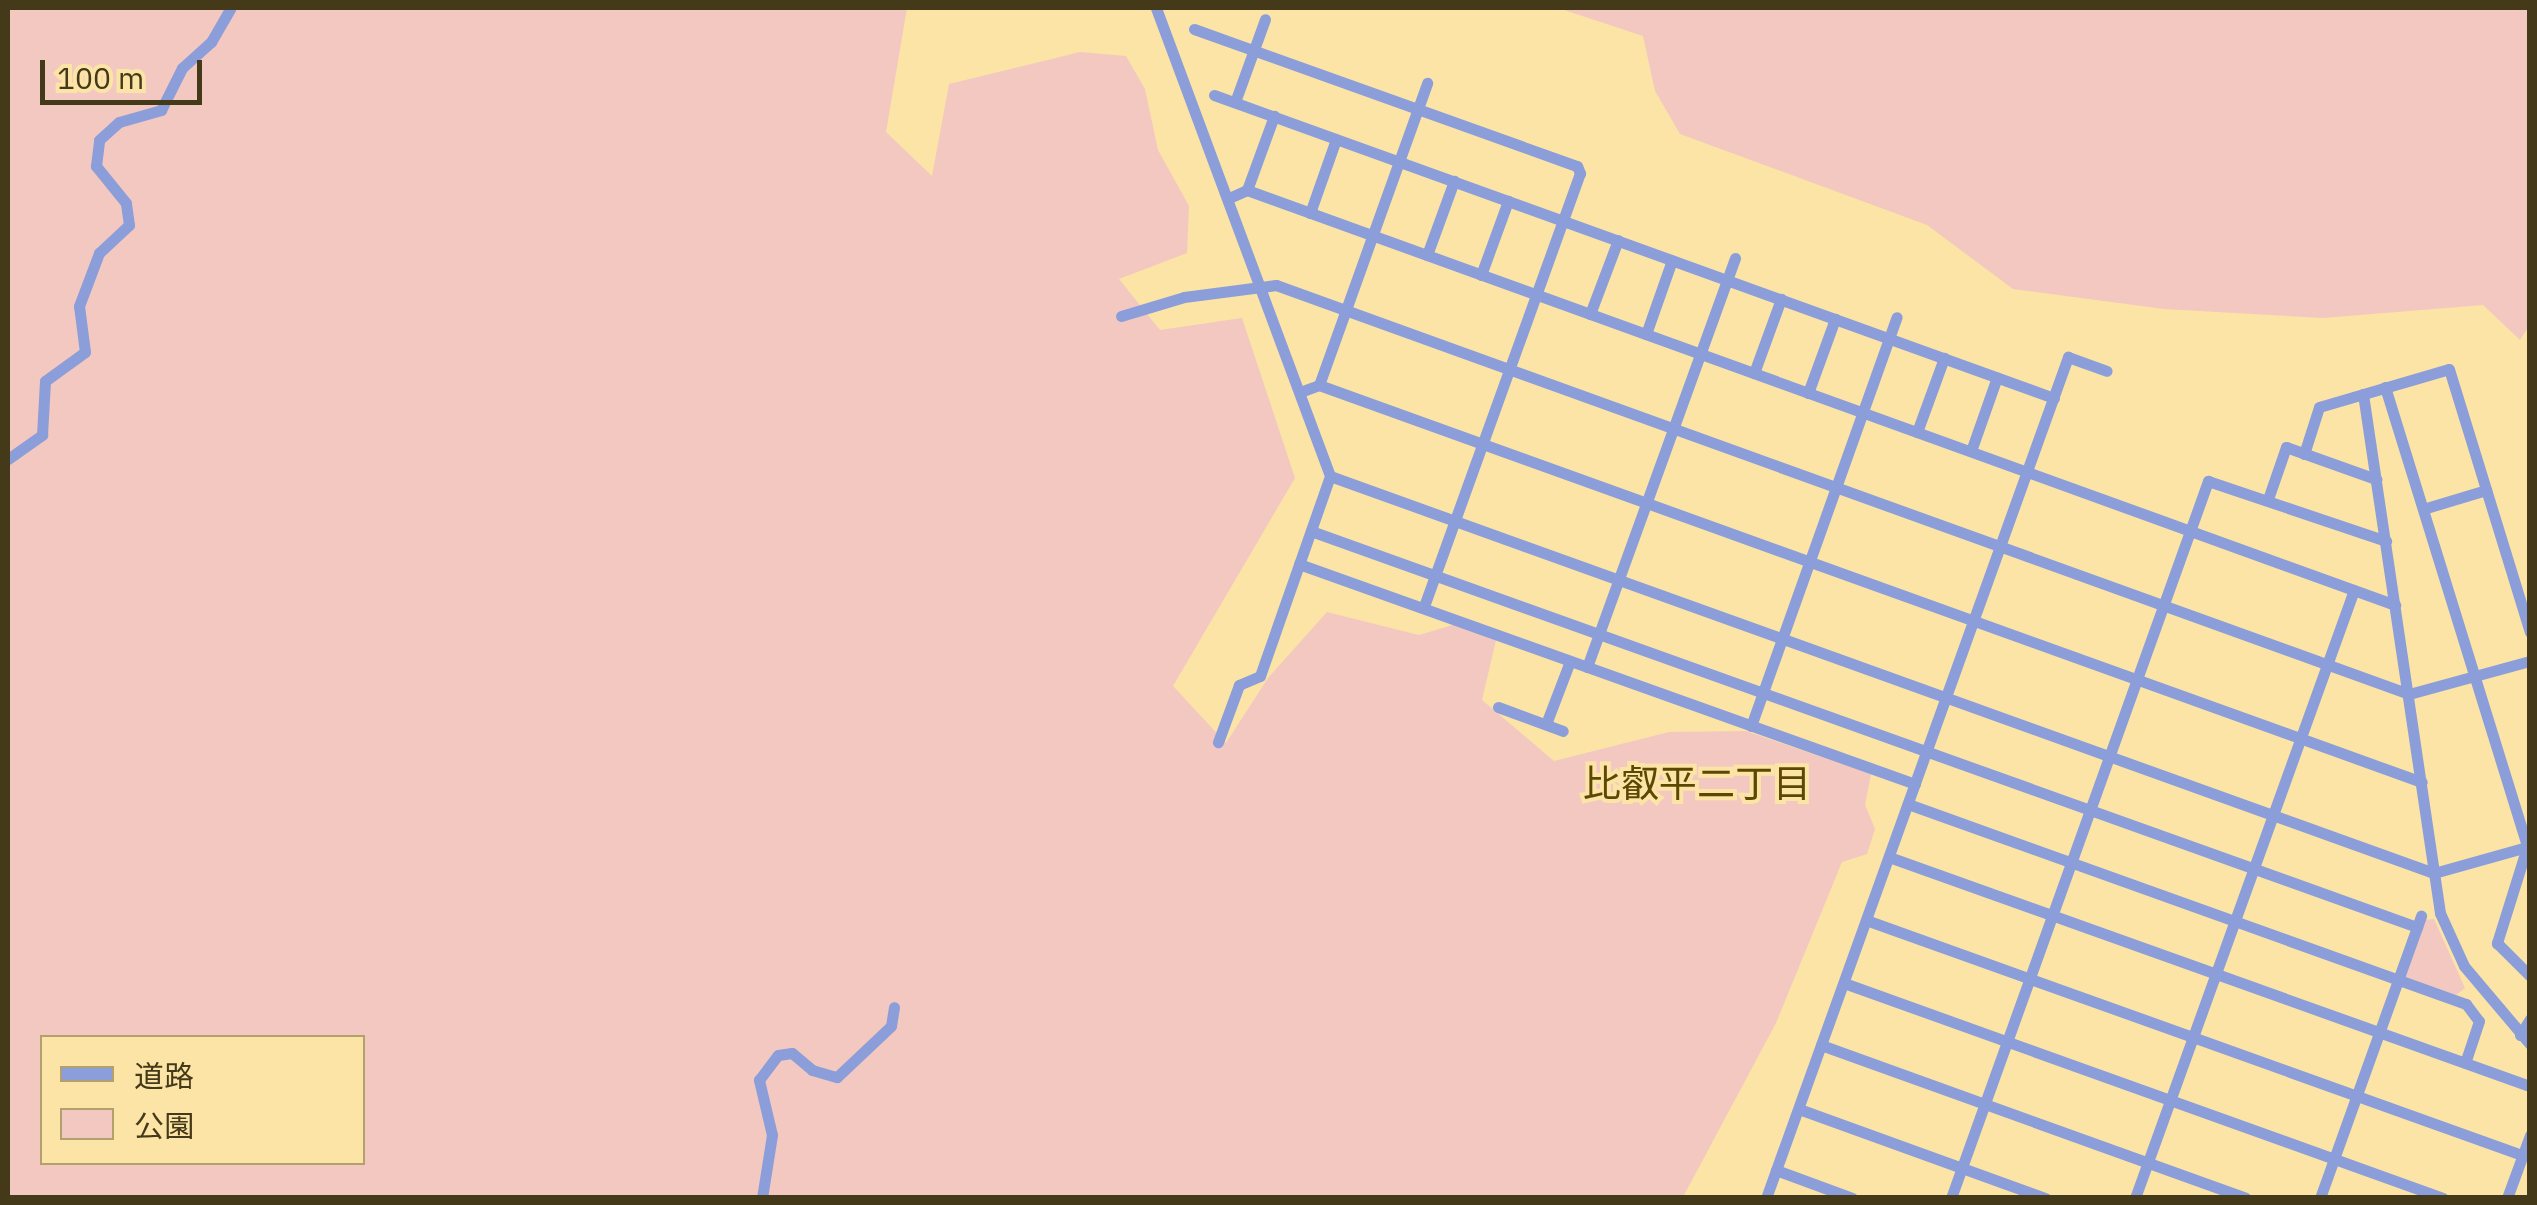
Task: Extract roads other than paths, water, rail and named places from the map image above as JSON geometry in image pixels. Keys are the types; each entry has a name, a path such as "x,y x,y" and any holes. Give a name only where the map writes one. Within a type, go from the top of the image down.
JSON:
{"street":[{"path":"8,458 42,436 45,381 85,352 79,306 98,253 129,225 126,203 96,166 99,140 118,122 160,110 182,68 212,42 230,8"},
{"path":"1156,8 1330,476 1260,676 1239,686 1218,742"},
{"path":"1235,102 1265,19"},
{"path":"1194,29 1577,166 1563,220 1423,608"},
{"path":"1318,385 1427,83"},
{"path":"1214,94 2054,398"},
{"path":"1247,190 1274,116"},
{"path":"1310,213 1336,138"},
{"path":"1427,255 1454,181"},
{"path":"1229,198 1247,190 2395,604"},
{"path":"1481,275 1508,200"},
{"path":"1590,314 1618,240"},
{"path":"1587,667 1735,258"},
{"path":"1646,334 1672,260"},
{"path":"1121,316 1260,284 1345,310 2409,694 2530,660"},
{"path":"1754,373 1781,299"},
{"path":"1750,726 1897,317"},
{"path":"1808,393 1835,319"},
{"path":"1766,1198 2068,357 2107,371"},
{"path":"1917,432 1944,358"},
{"path":"2304,454 2319,407 2449,368 2530,632"},
{"path":"1971,452 1997,377"},
{"path":"1300,392 1318,385 2422,782"},
{"path":"2385,387 2528,846 2497,943 2530,976"},
{"path":"2363,394 2434,873 2454,948 2525,1039"},
{"path":"2268,499 2286,447 2376,480"},
{"path":"1330,476 2434,873 2528,846"},
{"path":"1950,1198 2208,481 2386,541"},
{"path":"2423,509 2486,490"},
{"path":"1311,531 2253,868 2419,922 2320,1198"},
{"path":"1299,564 1915,784"},
{"path":"2135,1198 2354,590"},
{"path":"1546,724 1570,661"},
{"path":"1498,707 1563,731"},
{"path":"1908,804 2466,1004 2479,1021 2465,1062"},
{"path":"1889,857 2527,1085"},
{"path":"1866,920 2522,1154"},
{"path":"1844,984 2443,1198"},
{"path":"762,1198 772,1135 759,1080 778,1056 792,1054 812,1070 837,1077 891,1026 894,1008"},
{"path":"2525,1039 2530,1020"},
{"path":"1821,1045 2245,1198"},
{"path":"1798,1108 2045,1198"},
{"path":"2507,1198 2530,1135"},
{"path":"1776,1170 1852,1198"}],"district":[{"name":"比叡平二丁目","path":"1697,783"}]}
